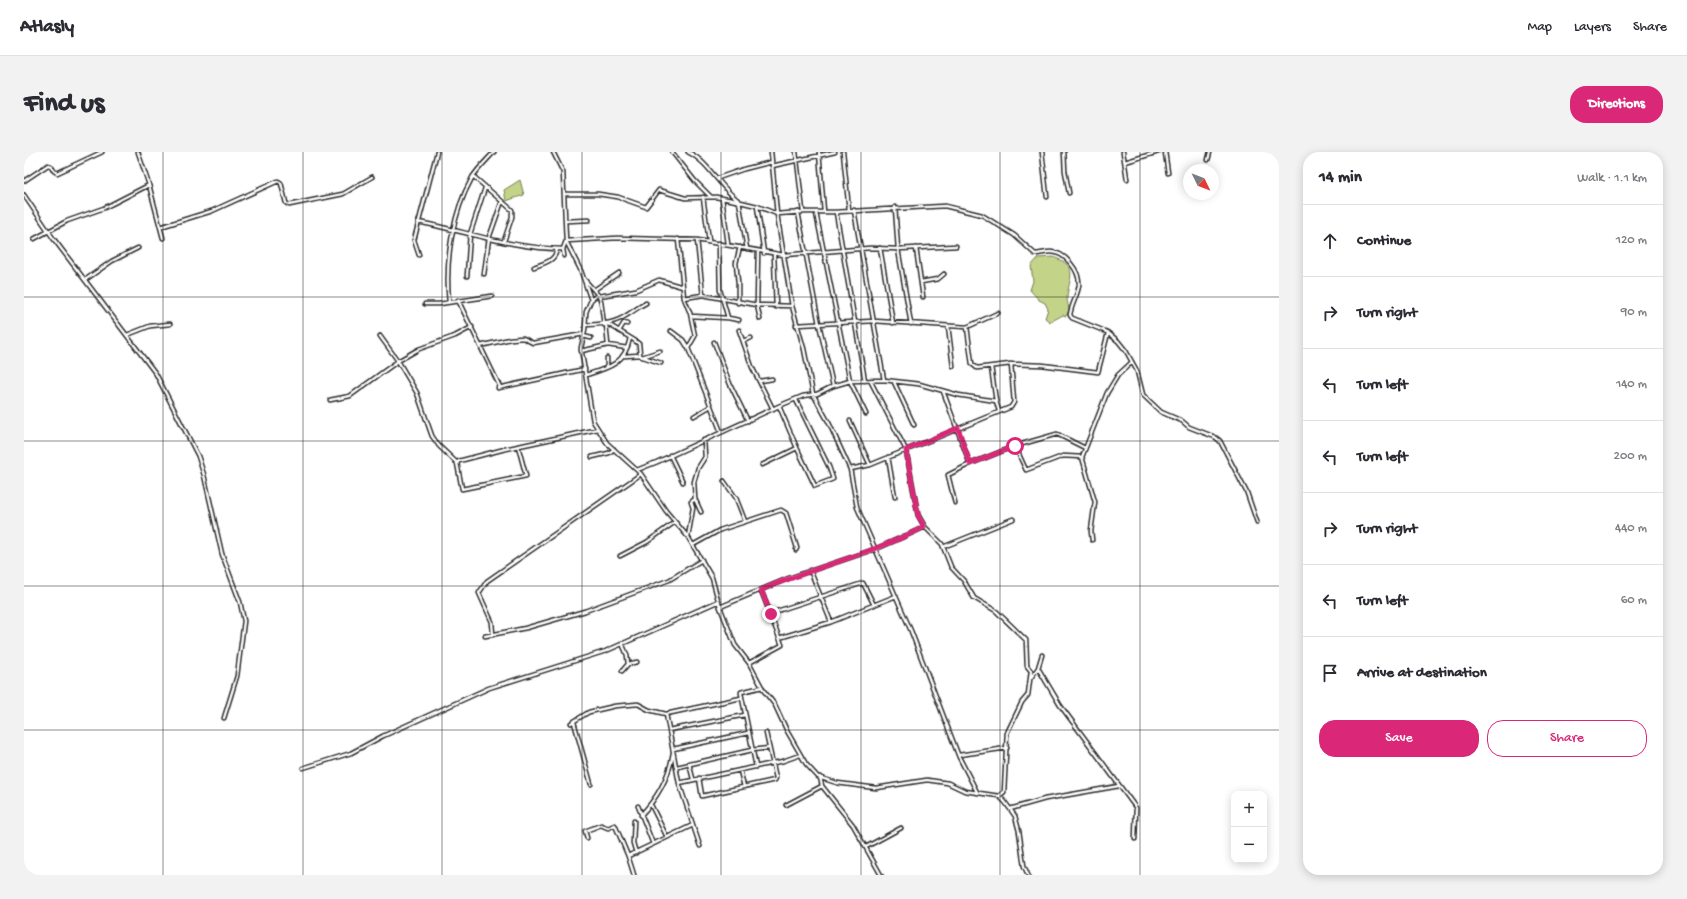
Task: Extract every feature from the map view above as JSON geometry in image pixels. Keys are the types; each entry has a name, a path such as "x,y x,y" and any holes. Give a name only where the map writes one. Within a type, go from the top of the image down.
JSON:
{"street":[{"path":"24,181 48,165 51,166 54,172 57,172 102,152"},
{"path":"138,152 149,185 162,238"},
{"path":"419,255 414,240 436,152"},
{"path":"449,302 447,283 454,230 462,198 473,176 494,152"},
{"path":"553,152 563,172 566,221 566,241 563,249 564,256"},
{"path":"672,152 695,181 711,197"},
{"path":"688,152 718,178 730,195 739,201 747,249"},
{"path":"694,156 695,152"},
{"path":"771,152 778,214 792,306 796,325 804,349 813,394 829,423 850,469 857,507 896,596 959,755 977,792"},
{"path":"796,152 803,212"},
{"path":"772,166 797,162 819,154 835,152"},
{"path":"843,152 850,210"},
{"path":"1042,152 1047,197"},
{"path":"1064,152 1065,171 1069,193"},
{"path":"1123,152 1127,179"},
{"path":"1125,162 1158,152"},
{"path":"1165,152 1168,173"},
{"path":"1208,160 1210,152"},
{"path":"819,154 824,212"},
{"path":"718,178 744,169 772,162"},
{"path":"473,176 485,188 502,201 512,212 504,241"},
{"path":"160,227 212,211 278,181 281,183 286,203 289,205 343,194 372,177"},
{"path":"34,239 71,220 104,208 149,185"},
{"path":"467,276 470,234 475,214 485,188"},
{"path":"564,194 598,194 618,197 646,207 659,190 679,197 711,197 739,201 778,214 798,212 836,212 895,207 945,206 961,209 982,216 1008,231 1035,254 1052,252 1063,256 1075,268 1079,284 1070,315 1074,320 1108,333 1122,346 1137,371 1143,395 1161,412 1182,421 1189,427 1215,437 1220,441 1246,493 1257,522"},
{"path":"24,195 48,231 156,374 198,456 204,475 222,554 240,602 244,621 237,676 224,718"},
{"path":"703,197 709,241"},
{"path":"722,198 728,244"},
{"path":"484,274 489,238 502,201"},
{"path":"757,206 764,253"},
{"path":"895,207 898,249 912,324"},
{"path":"854,210 884,380"},
{"path":"798,212 819,324 833,386"},
{"path":"816,212 850,380 866,414"},
{"path":"836,212 844,251 865,381"},
{"path":"566,221 589,220"},
{"path":"418,222 504,241 563,249"},
{"path":"566,241 617,238 697,240 728,244 774,255 880,248 898,249 956,246"},
{"path":"678,240 684,298 691,316 695,336 688,348"},
{"path":"697,240 703,295"},
{"path":"566,241 583,278 590,300"},
{"path":"719,243 719,268 723,300 728,318"},
{"path":"738,303 736,264 740,247"},
{"path":"85,280 112,261 138,248"},
{"path":"880,248 893,324"},
{"path":"916,248 923,297"},
{"path":"534,267 553,259 557,255 558,249"},
{"path":"758,251 757,305 760,319"},
{"path":"774,255 776,307"},
{"path":"594,290 619,273"},
{"path":"921,282 938,279 944,274"},
{"path":"583,278 598,295 601,302 606,324 608,345"},
{"path":"683,287 659,280 636,290 598,295 590,300 586,310 581,351 592,415 598,429 614,450 641,474 675,522 688,537 712,578 720,608 735,644 749,663 762,687 779,711 784,725 800,755 814,773 820,777 837,783 876,788 927,780 948,784 965,791 999,796 1016,819 1024,866 1028,875"},
{"path":"684,298 703,295 738,303 776,307 792,306"},
{"path":"425,304 492,296"},
{"path":"458,300 499,387 585,369"},
{"path":"585,325 606,324 626,316 636,308 646,304"},
{"path":"796,325 874,321 893,324 967,328 998,313"},
{"path":"691,316 739,320"},
{"path":"127,334 150,326 170,324"},
{"path":"606,324 639,344 641,356"},
{"path":"619,331 624,324 627,324"},
{"path":"948,326 953,366"},
{"path":"330,400 350,396 398,361 419,349 454,336 472,327"},
{"path":"967,328 974,367 991,367 1011,364 1042,365 1098,372 1108,333"},
{"path":"739,330 752,367 774,409"},
{"path":"671,331 683,340 688,348 721,432"},
{"path":"480,346 510,339 523,338 533,343 584,335 591,338"},
{"path":"380,336 398,361 417,393 432,436 438,446 457,463 462,489 526,476 518,446"},
{"path":"586,375 616,364 623,356 630,338"},
{"path":"743,341 751,338"},
{"path":"714,342 730,384 748,421"},
{"path":"581,351 608,345 627,348"},
{"path":"623,356 641,356 660,351"},
{"path":"641,356 661,362"},
{"path":"607,358 607,367"},
{"path":"1092,540 1091,531 1095,502 1082,457 1094,430 1107,393 1118,375 1132,362"},
{"path":"850,469 870,465 1011,407 1014,402 1011,364"},
{"path":"991,367 999,411"},
{"path":"760,381 772,378"},
{"path":"637,470 779,406 813,394 817,394 850,380 871,382 884,380 919,384 943,391 996,401"},
{"path":"894,381 914,426"},
{"path":"871,382 906,450 918,515 924,527 943,547 951,567 964,582 974,598 996,611 1026,640 1027,666 1031,671 1028,695 1022,702 1006,733 1004,792 999,796"},
{"path":"943,391 958,428 970,464"},
{"path":"779,406 815,486 833,479 829,467 796,400"},
{"path":"694,416 711,406"},
{"path":"850,421 870,465"},
{"path":"457,463 479,455 598,429"},
{"path":"955,503 948,475 970,464 1015,446 1057,434 1085,448"},
{"path":"701,512 695,499 694,482 698,468 705,457 704,440"},
{"path":"1015,446 1026,470 1064,456 1082,457"},
{"path":"762,465 797,448"},
{"path":"592,457 609,453 614,450"},
{"path":"670,455 683,482"},
{"path":"888,458 895,497"},
{"path":"493,635 492,622 479,593 487,581 641,474"},
{"path":"724,481 736,498 744,521"},
{"path":"688,537 692,508 691,502 695,499"},
{"path":"693,545 720,530 744,521 784,510 797,548 796,550"},
{"path":"943,547 1013,519"},
{"path":"620,556 647,542 675,522"},
{"path":"720,608 810,570 876,549 924,527"},
{"path":"485,636 526,628 585,611 669,580 702,560"},
{"path":"810,570 832,622"},
{"path":"771,614 863,582 874,606"},
{"path":"749,663 782,644 761,590"},
{"path":"779,638 832,622 896,596"},
{"path":"303,768 351,753 383,736 489,688 606,651 719,601"},
{"path":"622,643 627,655 628,664"},
{"path":"1030,680 1038,668 1042,655"},
{"path":"622,671 628,664 637,662"},
{"path":"1038,668 1060,705 1136,808 1135,839"},
{"path":"756,767 741,692 762,687"},
{"path":"591,784 572,723 589,712 615,706 638,704 649,710 666,714 741,698"},
{"path":"666,714 679,783 700,846"},
{"path":"669,730 745,715"},
{"path":"673,750 748,733"},
{"path":"699,778 702,796 775,780 766,733"},
{"path":"677,767 689,763 769,748"},
{"path":"959,755 1006,748"},
{"path":"641,816 651,805 664,784 671,766 673,750"},
{"path":"679,783 771,763 783,762 800,755"},
{"path":"689,763 693,779"},
{"path":"740,770 744,787"},
{"path":"820,777 822,786 845,813 881,875"},
{"path":"786,805 822,786"},
{"path":"1010,809 1045,799 1120,786"},
{"path":"651,805 667,837"},
{"path":"638,806 653,844"},
{"path":"634,821 633,843 636,852"},
{"path":"628,856 693,824"},
{"path":"587,838 585,831 602,825 608,828 614,825 628,856 634,875"},
{"path":"866,847 901,828"}],"green space":[{"path":"520,180 524,195 506,201 504,190"},
{"path":"1053,257 1067,265 1071,274 1067,298 1069,311 1066,316 1063,315 1050,322 1045,318 1048,309 1045,303 1039,300 1030,290 1033,281 1031,266 1038,258"}],"route":[{"path":"771,614 761,590 806,571 876,549 924,527 918,515 914,501 906,450 958,428 970,464 1015,446"}]}
